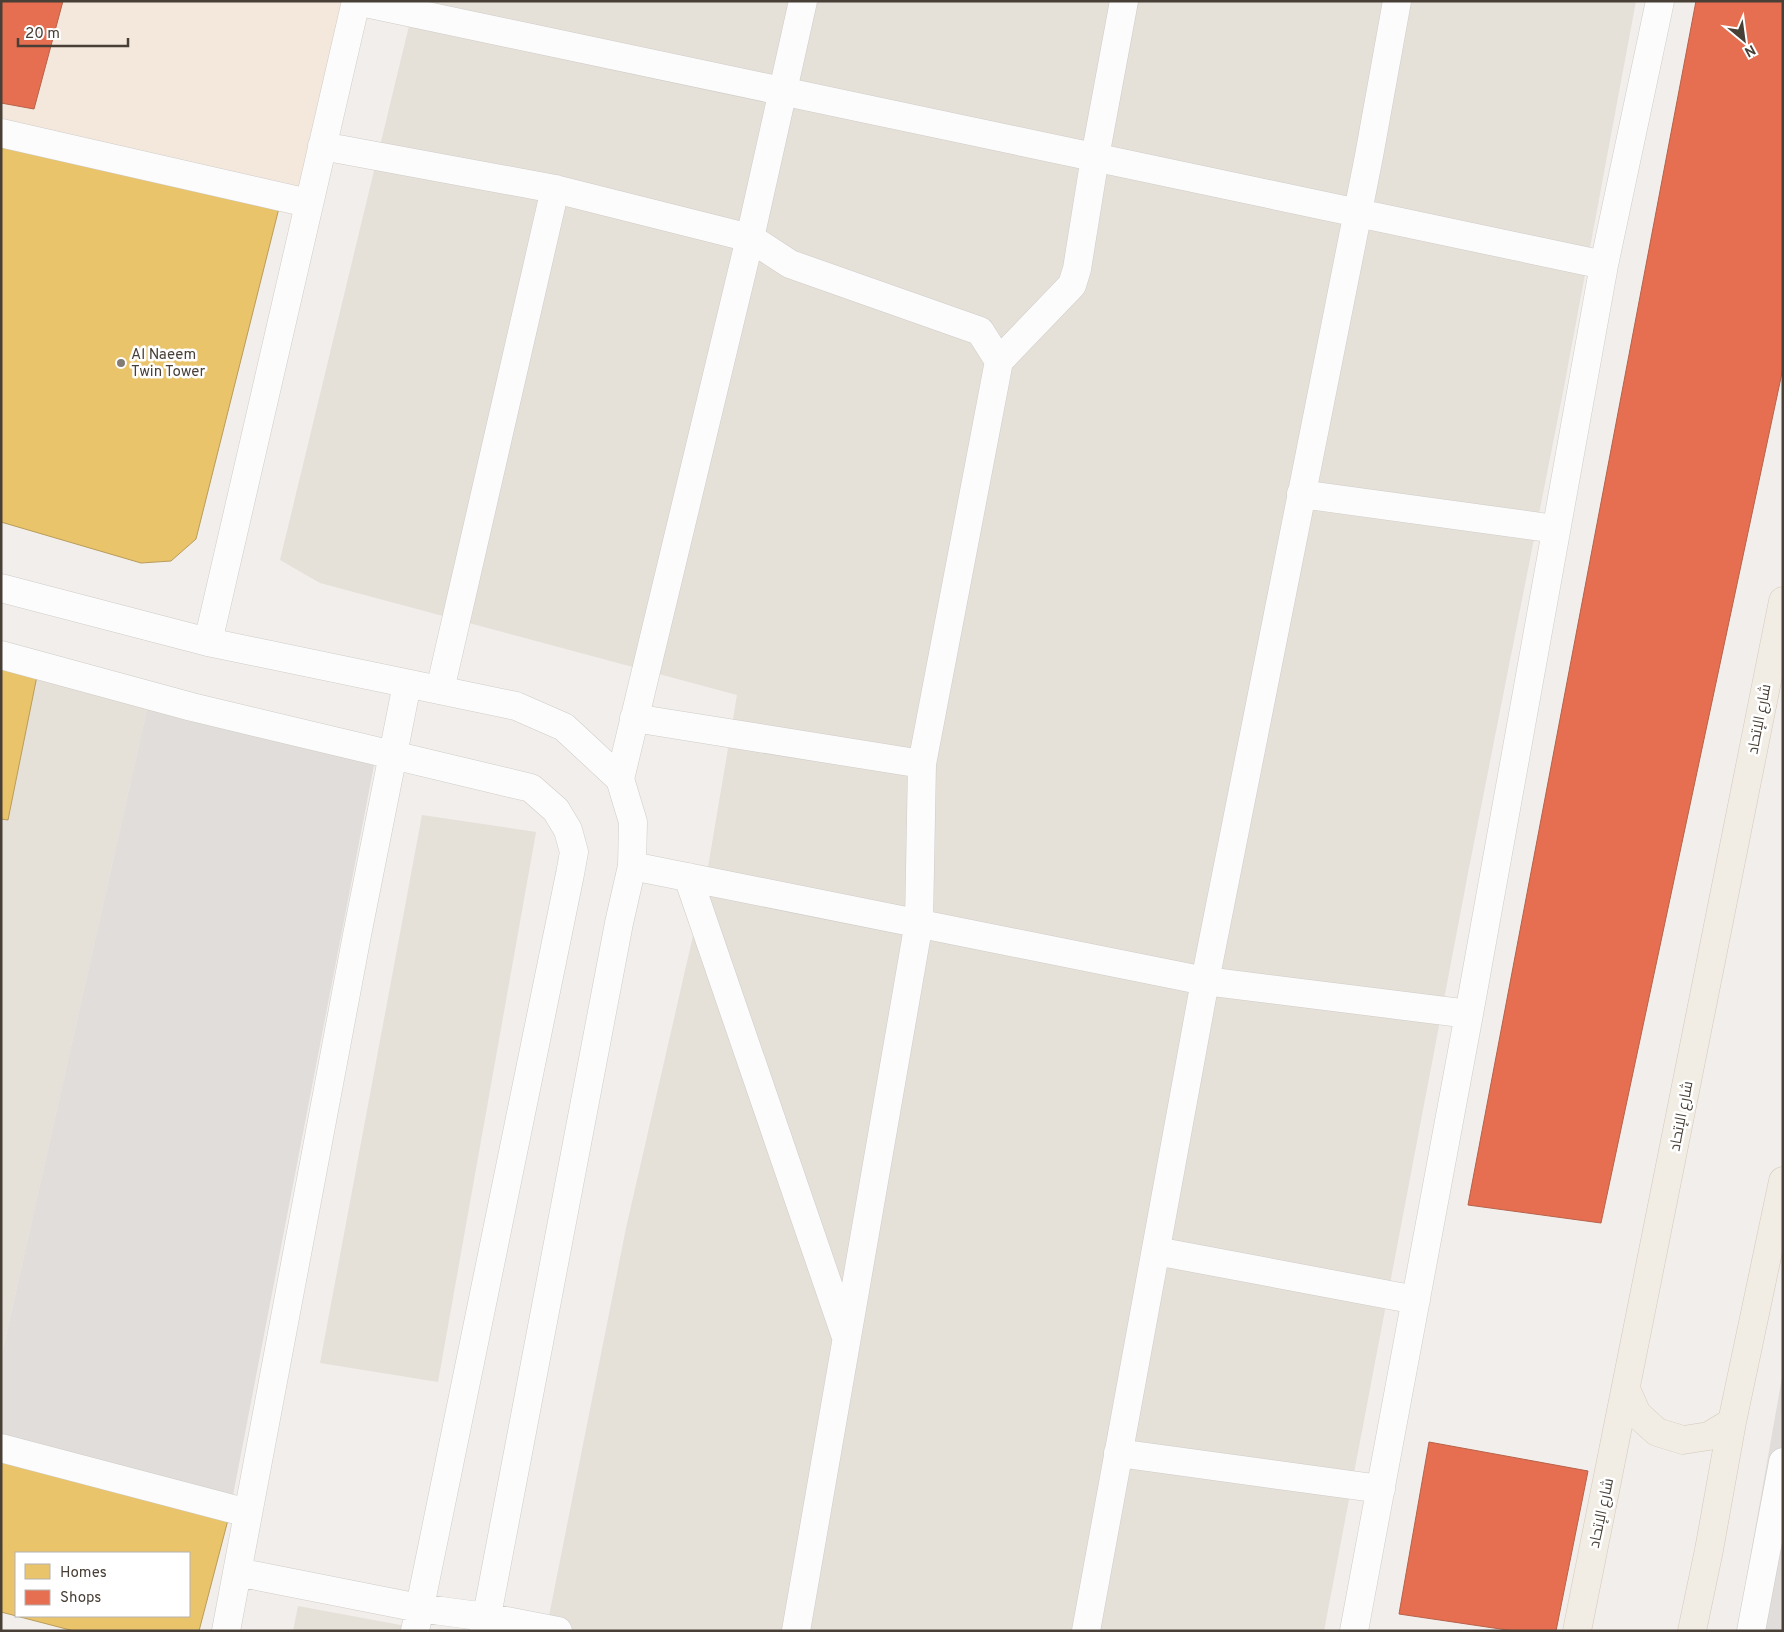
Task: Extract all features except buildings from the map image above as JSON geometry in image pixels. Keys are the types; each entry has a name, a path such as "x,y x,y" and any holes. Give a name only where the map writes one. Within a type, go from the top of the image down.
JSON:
{"main road":[{"name":"شارع الإتحاد","path":"1577,1631 1783,601"},
{"path":"1692,1631 1732,1422 1783,1181"},
{"path":"1626,1390 1637,1414 1650,1426 1657,1432 1683,1440 1710,1436 1732,1422"}],"street":[{"path":"208,642 356,1 1604,265"},
{"path":"620,779 750,238 803,1"},
{"path":"796,1631 919,922 922,764 1000,362 1072,285 1078,269 1095,158 1124,1"},
{"path":"1086,1631 1205,981 1357,213 1397,1"},
{"path":"1354,1631 1469,1014 1604,265 1660,1"},
{"path":"1,133 308,203"},
{"path":"322,146 555,189 750,238 790,264 980,331 1000,362"},
{"path":"440,690 555,189"},
{"path":"1301,494 1556,529"},
{"path":"1,588 208,642 516,706 564,727 620,779 634,822 632,866 619,923 485,1624"},
{"path":"1,655 192,707 531,788 556,810 568,830 574,852 417,1620"},
{"path":"226,1631 392,756 408,684"},
{"path":"634,718 922,764"},
{"path":"632,866 919,922 1205,981 1469,1014"},
{"path":"688,877 847,1338"},
{"path":"1156,1251 1416,1300"},
{"path":"1,1448 248,1513"},
{"path":"1118,1453 1381,1489"},
{"path":"1751,1631 1783,1462"},
{"path":"237,1572 417,1620 558,1631"}],"shaded area":[{"path":"1,1 356,1 308,203 1,133"},
{"path":"415,1 1636,1 1564,387 1468,873 1324,1631 546,1631 626,1228 706,879 737,695 320,583 280,560"},
{"path":"1,661 150,696 1,1358"},
{"path":"150,696 376,755 229,1516 1,1458 1,1358"},
{"path":"422,815 536,832 438,1382 320,1363"},
{"path":"1783,1372 1783,1631 1737,1631"},
{"path":"298,1606 422,1629 422,1631 293,1631"}],"place":[{"name":"Al Naeem Twin Tower","path":"121,363"}]}
